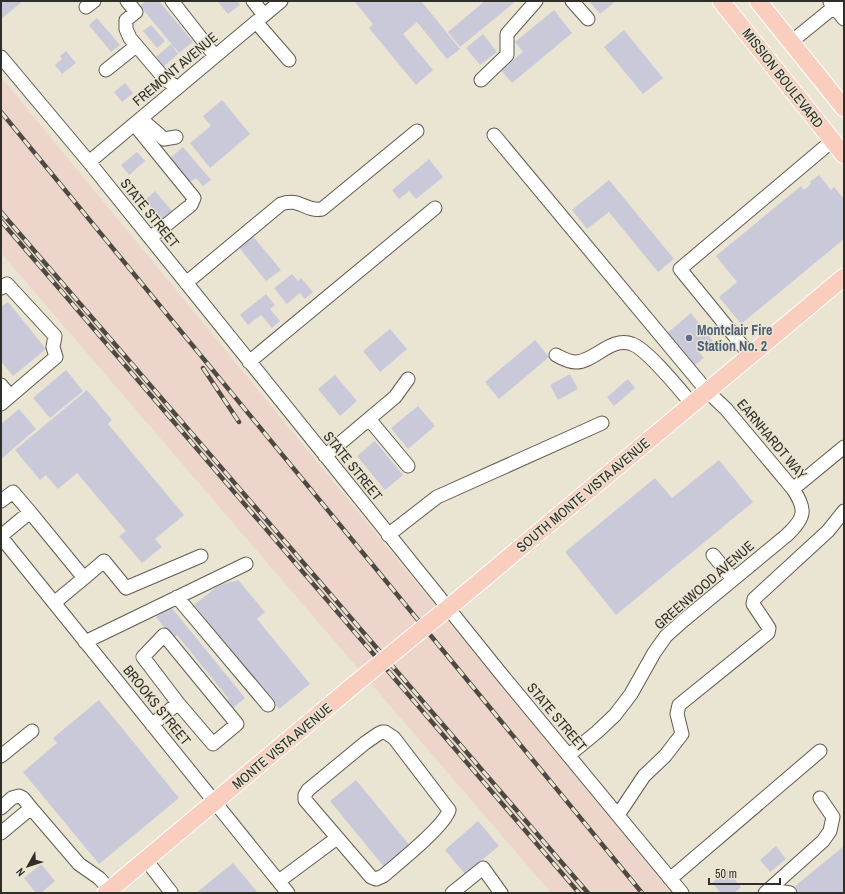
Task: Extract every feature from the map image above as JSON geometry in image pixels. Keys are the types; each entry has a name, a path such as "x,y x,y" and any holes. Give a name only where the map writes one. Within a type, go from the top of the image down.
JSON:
{"main road":[{"name":"MISSION BOULEVARD","path":"721,1 844,155"},
{"path":"758,1 844,108"},
{"path":"707,391 844,277"},
{"name":"SOUTH MONTE VISTA AVENUE","path":"459,598 707,391"},
{"name":"MONTE VISTA AVENUE","path":"108,891 459,598"}],"street":[{"path":"127,1 136,12 126,20 126,28 130,38 164,78 177,88"},
{"path":"172,1 215,56"},
{"path":"253,1 260,19 289,60"},
{"name":"FREMONT AVENUE","path":"89,162 281,1"},
{"path":"481,80 507,55 507,34 536,1"},
{"path":"572,1 588,19"},
{"path":"791,42 836,4 844,19"},
{"path":"106,70 136,46"},
{"name":"STATE STREET","path":"1,57 89,162 388,535 682,893"},
{"path":"137,121 164,139 176,136"},
{"path":"137,121 194,198 191,204 150,238"},
{"path":"186,283 281,204 289,201 296,202 315,210 322,208 417,131"},
{"name":"EARNHARDT WAY","path":"494,135 707,391 726,410 793,489 801,501 803,514"},
{"path":"750,355 680,269 832,141"},
{"path":"249,362 435,208"},
{"path":"1,288 7,284 55,336 53,347 56,357 6,400 1,385"},
{"path":"556,355 565,360 574,362 581,361 624,341 634,344 644,351 692,404"},
{"path":"325,456 395,397 408,379"},
{"path":"369,419 408,466"},
{"path":"388,535 437,497 602,423"},
{"path":"793,489 844,447"},
{"path":"1,501 13,492 84,578"},
{"path":"618,815 644,776 665,756 682,734 677,714 679,705 768,632 769,628 753,604 754,599 828,531 844,511"},
{"path":"1,537 30,512"},
{"name":"GREENWOOD AVENUE","path":"569,755 615,715 631,694 654,653 666,636 787,535 798,525 803,514"},
{"name":"BROOKS STREET","path":"1,537 288,893"},
{"path":"713,555 733,579"},
{"path":"54,602 104,561 126,588 200,556"},
{"path":"85,642 246,564"},
{"path":"177,597 268,705"},
{"path":"164,635 237,724 213,744 178,703 143,657 164,635"},
{"path":"152,724 178,703"},
{"path":"1,756 32,731"},
{"path":"386,732 394,738 442,799 449,810 448,813 434,831 379,878 371,877 337,838 305,800 305,795 308,790 365,743 378,734 386,732"},
{"path":"670,878 820,751"},
{"path":"1,808 12,798 19,796 23,798 79,864 99,878 108,891"},
{"path":"765,893 823,841 830,831 833,817 820,798"},
{"path":"1,833 31,808"},
{"path":"279,881 337,838"},
{"path":"146,860 171,892"},
{"path":"452,893 483,868 501,893"},
{"path":"780,893 790,893"}],"shaded area":[{"path":"1,77 671,893 551,893 1,253"}],"building":[{"path":"1,1 23,1 1,19"},
{"path":"145,1 159,1 193,42 179,53 140,6"},
{"path":"217,1 237,1 240,5 228,14"},
{"path":"354,1 421,1 460,49 447,59 417,22 403,34 433,70 416,85 369,28 373,24"},
{"path":"485,1 516,1 460,47 448,32"},
{"path":"589,1 616,1 600,14"},
{"path":"554,10 572,33 512,83 501,70 523,52 515,42"},
{"path":"97,18 120,45 111,52 89,25"},
{"path":"151,25 165,41 157,48 143,31"},
{"path":"624,30 663,78 643,94 604,47"},
{"path":"483,34 497,52 480,65 466,48"},
{"path":"171,44 178,54 164,66 156,57"},
{"path":"66,51 76,63 62,74 55,65 62,59 60,56"},
{"path":"125,83 133,93 122,102 114,92"},
{"path":"222,100 250,134 210,168 190,143 211,126 203,116"},
{"path":"183,147 211,180 203,186 196,178 189,183 169,159"},
{"path":"137,152 145,161 129,175 121,165"},
{"path":"429,159 443,177 416,199 409,191 399,199 392,190"},
{"path":"819,175 831,190 834,187 844,199 844,239 741,324 719,297 737,282 716,256 801,186 804,190 811,184 810,182"},
{"path":"609,180 674,259 658,272 609,212 587,229 572,210"},
{"path":"155,191 172,211 161,220 145,200"},
{"path":"251,234 281,270 266,281 237,245"},
{"path":"292,274 298,281 301,278 313,292 305,299 300,293 287,304 274,288"},
{"path":"266,294 275,305 270,309 280,321 272,328 261,315 248,325 240,315"},
{"path":"8,302 46,349 13,376 1,361 1,307"},
{"name":"Montclair Fire Station No. 2","path":"691,313 713,341 699,352 704,358 692,367 665,335"},
{"path":"390,329 407,349 380,372 363,351"},
{"path":"535,340 549,357 499,399 485,382"},
{"path":"66,370 83,391 50,418 33,398"},
{"path":"570,374 578,389 558,400 550,385"},
{"path":"335,375 357,401 340,416 318,389"},
{"path":"628,379 635,388 614,406 607,397"},
{"path":"87,390 112,420 108,424 184,515 155,539 162,547 142,563 119,536 126,531 77,473 58,489 46,475 40,480 15,450"},
{"path":"418,406 435,426 408,449 391,428"},
{"path":"19,409 36,429 1,459 1,424"},
{"path":"375,441 403,475 385,490 357,456"},
{"path":"719,460 753,502 616,615 565,552 655,478 672,498"},
{"path":"238,580 265,612 257,619 310,684 279,709 194,605 219,585"},
{"path":"171,607 245,698 232,709 226,701 229,699 177,635 173,638 156,617"},
{"path":"99,700 179,798 99,864 23,772 57,743 53,738"},
{"path":"356,780 411,847 385,868 330,801"},
{"path":"478,821 499,846 465,874 445,850"},
{"path":"776,846 786,859 770,872 760,860"},
{"path":"844,846 844,893 800,893 795,886"},
{"path":"233,863 258,893 196,893"},
{"path":"41,864 55,881 41,893 36,893 24,878"},
{"path":"727,870 741,887 734,893 721,893 712,883"}],"railway":[{"path":"1,112 642,893"},
{"path":"1,212 588,893"},
{"path":"1,221 579,893"},
{"path":"203,368 239,422"}],"place":[{"name":"Montclair Fire Station No. 2","path":"689,338"}]}
